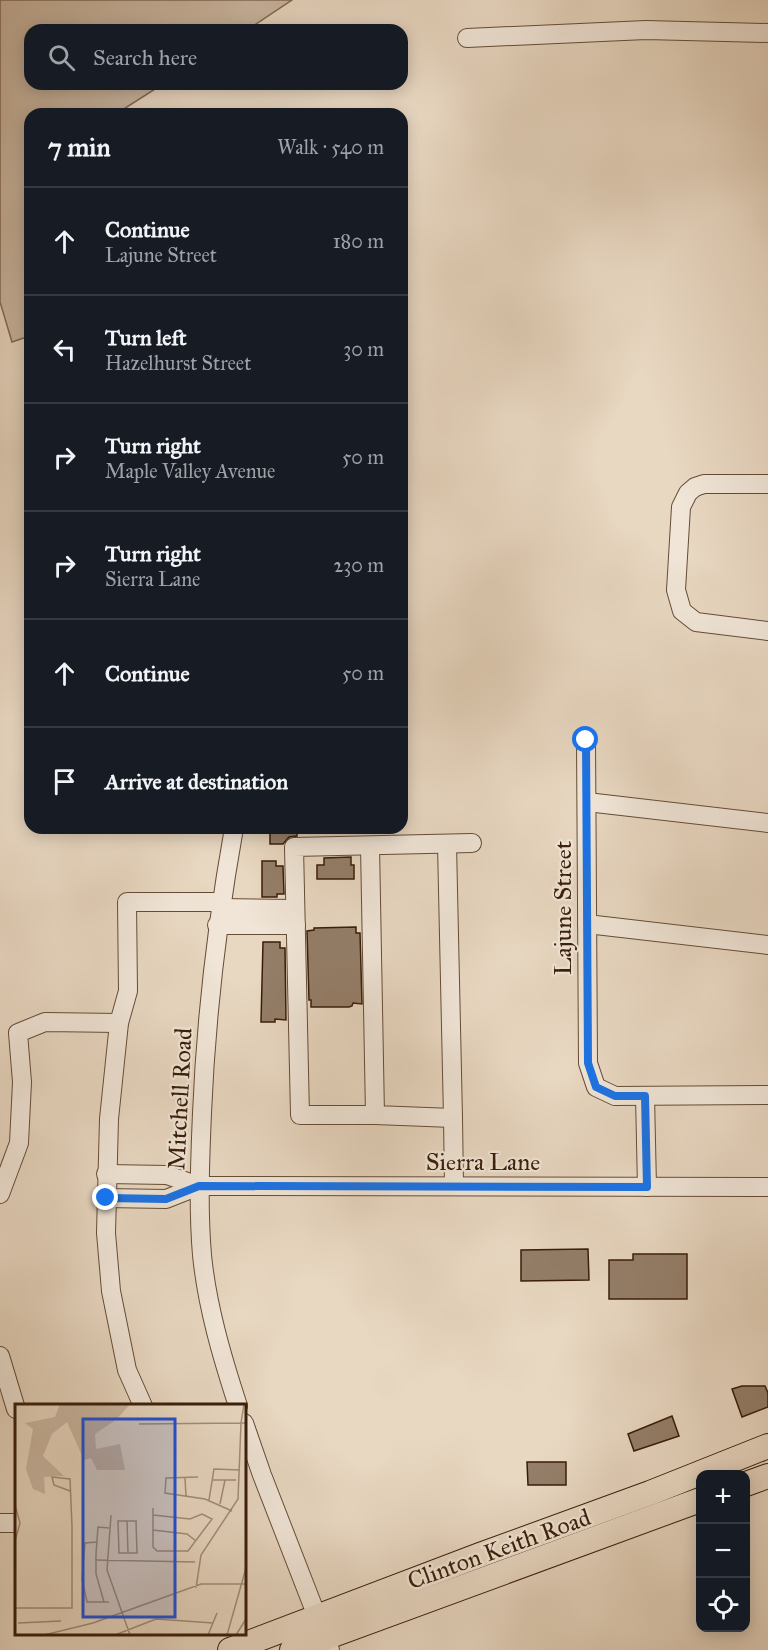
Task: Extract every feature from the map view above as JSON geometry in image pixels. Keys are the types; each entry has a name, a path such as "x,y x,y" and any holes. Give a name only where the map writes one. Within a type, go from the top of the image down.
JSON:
{"main road":[{"name":"Clinton Keith Road","path":"292,1650 480,1555 658,1490 768,1446"},
{"path":"750,1483 768,1476"},
{"name":"Clinton Keith Road","path":"230,1650 324,1635 696,1501"}],"street":[{"path":"467,38 646,30 768,33"},
{"path":"768,484 704,484 688,493 681,507 676,590 682,611 696,622 768,630"},
{"name":"Lajune Street","path":"586,740 588,1063 596,1087 615,1096 645,1096"},
{"path":"587,802 768,823"},
{"name":"Mitchell Road","path":"233,834 219,912 204,1075 199,1186 202,1256 221,1349 237,1404"},
{"path":"453,1118 375,1114 300,1114 294,847 472,843"},
{"path":"447,844 454,1186"},
{"path":"370,846 375,1114"},
{"path":"142,1404 127,1370 111,1291 106,1233 109,1119 119,1023 128,991 127,902 295,917"},
{"path":"587,924 768,945"},
{"path":"0,1194 19,1143 22,1082 18,1033 45,1022 119,1023"},
{"path":"647,1187 645,1096 768,1095"},
{"path":"106,1174 167,1175 199,1186"},
{"path":"106,1198 166,1199 199,1186"},
{"name":"Sierra Lane","path":"199,1186 768,1187"},
{"path":"0,1356 15,1406"},
{"path":"246,1429 324,1635"}],"shaded area":[{"path":"0,0 292,0 256,24 24,24 24,90 154,90 125,108 24,108 24,338 12,342 0,302"}],"building":[{"path":"270,834 297,834 297,836 289,837 283,844 270,844"},
{"path":"351,857 351,865 354,865 354,879 317,879 317,865 324,865 324,858"},
{"path":"262,861 276,861 276,866 283,866 284,894 277,894 277,897 262,897"},
{"path":"356,927 356,933 360,933 362,1004 353,1003 349,1007 311,1007 307,931 314,930 314,928"},
{"path":"263,942 280,942 280,948 285,948 286,1020 275,1019 275,1022 261,1022"},
{"path":"588,1249 589,1280 521,1281 521,1250"},
{"path":"633,1254 687,1254 687,1299 609,1299 609,1260 633,1260"},
{"path":"742,1386 765,1386 768,1393 768,1407 742,1417 732,1389"},
{"path":"672,1416 679,1436 634,1451 628,1434"},
{"path":"527,1462 566,1462 566,1485 528,1485"}],"route":[{"path":"106,1198 166,1199 199,1186 647,1187 645,1096 615,1096 596,1087 588,1063 586,740"}]}
